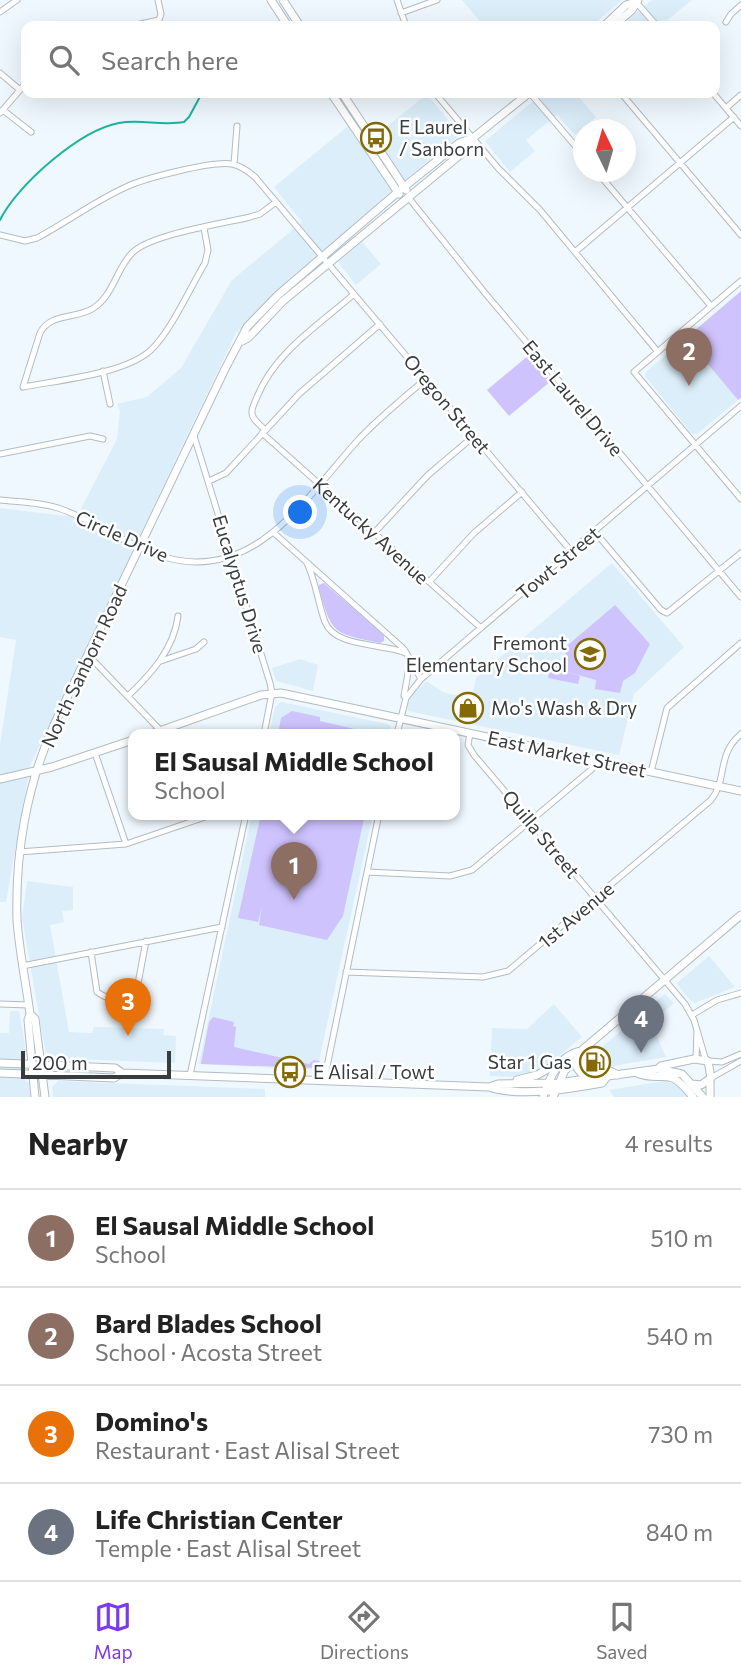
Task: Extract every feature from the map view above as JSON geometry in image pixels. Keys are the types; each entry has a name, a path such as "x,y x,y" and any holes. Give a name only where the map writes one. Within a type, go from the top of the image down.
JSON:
{"main road":[{"path":"271,0 285,21"},
{"path":"283,0 297,21"},
{"path":"609,21 626,5 637,1"},
{"path":"619,21 632,10 637,1"},
{"path":"334,98 397,192"},
{"name":"East Laurel Drive","path":"345,98 405,187 408,197"},
{"name":"North Sanborn Road","path":"39,1075 28,1020 30,1014 18,919 19,852 37,772 50,734 225,369 247,327 323,256 459,143 473,138 524,98"},
{"name":"North Sanborn Road","path":"242,341 283,301 467,149 473,138"},
{"name":"East Laurel Drive","path":"397,192 408,197"},
{"name":"East Market Street","path":"170,729 272,693 451,729"},
{"name":"East Market Street","path":"460,731 741,791"},
{"path":"0,779 37,772 128,742"},
{"path":"555,1091 565,1070 579,1056 741,915"},
{"path":"544,1095 552,1073 575,1052 579,1056"},
{"path":"579,1056 577,1068 582,1074 610,1071 619,1075"},
{"path":"489,1087 499,1092 544,1095 601,1083 606,1078 695,1059 707,1061 711,1079 710,1097"},
{"path":"689,1081 687,1067 695,1059"},
{"path":"0,1073 114,1078 122,1073 489,1087 533,1077 564,1061"},
{"path":"0,1063 115,1068 122,1073"},
{"path":"658,1069 662,1072 675,1071 689,1081 703,1097"},
{"path":"636,1073 647,1077 672,1077 693,1097"},
{"path":"36,1097 39,1075"},
{"path":"39,1075 45,1097"},
{"path":"689,1081 701,1085 711,1079"},
{"path":"498,1084 548,1084 555,1091"}],"street":[{"path":"0,12 16,0"},
{"path":"155,21 161,17 159,0"},
{"path":"397,0 404,21"},
{"path":"401,13 437,0"},
{"path":"637,1 653,21"},
{"path":"726,22 741,5"},
{"path":"0,73 20,90 1,111 31,132"},
{"path":"726,108 741,95"},
{"path":"439,98 575,252 658,352"},
{"path":"534,98 573,144"},
{"path":"625,98 741,235"},
{"path":"717,98 741,126"},
{"path":"575,252 734,117"},
{"path":"0,235 34,240 134,183 211,165 234,164 237,126"},
{"name":"Oregon Street","path":"234,164 251,173 571,551"},
{"path":"606,182 711,306"},
{"name":"East Laurel Drive","path":"408,197 741,597"},
{"path":"204,228 208,247 206,259 164,335 142,357 125,366 23,387 45,325 54,320 84,313 96,306 129,257 142,245 204,228 256,215 276,202"},
{"path":"741,281 634,372 741,499"},
{"path":"264,431 251,413 271,369 291,347 354,294"},
{"path":"209,481 226,473 310,384 380,324"},
{"path":"103,371 110,404"},
{"name":"Circle Drive","path":"0,500 57,508 161,556 184,561 209,561 232,555 254,546 274,533 374,424 426,379"},
{"name":"Towt Street","path":"398,729 407,695 421,679 741,406"},
{"name":"Kentucky Avenue","path":"264,431 319,484 481,628"},
{"path":"0,454 90,436 103,439"},
{"name":"Eucalyptus Drive","path":"194,436 272,693 265,729"},
{"path":"374,533 418,485 474,436"},
{"path":"429,582 467,539 522,492"},
{"path":"595,532 661,610 667,613 741,553"},
{"path":"274,533 385,632 407,654 421,679"},
{"path":"305,561 331,632 342,638 407,654"},
{"path":"316,591 320,582 330,583"},
{"path":"128,696 154,671 176,626 178,616"},
{"path":"377,646 386,642 385,632"},
{"path":"160,661 196,649 204,642"},
{"path":"651,772 667,708 741,643"},
{"path":"88,655 158,729"},
{"path":"402,708 410,661"},
{"name":"Quilla Street","path":"470,733 468,745 472,752 692,1015 707,1061"},
{"name":"1st Avenue","path":"346,972 483,977 499,975 513,968 708,803 718,786 727,750 741,734"},
{"path":"95,753 126,844"},
{"path":"367,872 450,876 463,874 481,864 592,769 594,760"},
{"path":"19,852 126,844 198,820"},
{"path":"190,1075 245,820"},
{"path":"324,1081 378,820"},
{"path":"22,966 222,927"},
{"path":"91,952 97,992 107,999 127,1000 136,994 146,941"},
{"path":"692,1015 718,1000 741,993"},
{"path":"0,1004 29,1005"},
{"name":"Quilla Street","path":"695,1059 697,1031"},
{"path":"707,1061 722,1062 741,1054"},
{"path":"711,1079 741,1061"}],"shaded area":[{"path":"462,0 622,0 598,21 480,21"},
{"path":"652,0 692,0 666,21 627,21"},
{"path":"422,98 430,98 459,136 384,197 356,229 236,333 30,766 6,902 0,902 0,745 16,640 0,637 0,508 74,517 71,528 117,439 120,411 117,404 147,397 181,368 232,280 302,222 274,187 348,126 379,133"},
{"path":"537,98 580,98 596,117 573,119 573,133 557,115 526,140 535,151 510,172 485,141"},
{"path":"362,242 381,264 356,285 338,262"},
{"path":"741,291 741,398 738,400 686,338"},
{"path":"686,338 738,400 697,434 691,433 645,376 647,371"},
{"path":"529,355 551,381 509,416 487,390"},
{"name":"Fremont Elementary School","path":"612,563 684,647 634,694 619,755 408,711 407,705 413,695 426,681 445,693 472,698 476,678"},
{"path":"324,583 384,635 384,641 380,643 352,637 337,629 327,615 319,588 319,585"},
{"path":"615,605 650,644 635,673 623,681 620,693 595,689 596,680 564,671 580,676 578,684 548,678 551,664 562,667 568,645"},
{"path":"300,659 318,665 313,691 276,681 272,668"},
{"path":"281,702 388,724 391,729 270,729 275,707"},
{"path":"292,711 354,729 279,729 281,718"},
{"path":"251,820 372,820 317,1070 199,1064"},
{"path":"260,820 364,820 343,916 327,940 259,925 262,906 258,922 238,918"},
{"path":"27,881 73,887 73,910 62,911 64,922 50,925 69,1032 92,1033 94,1027 164,1029 163,1035 176,1036 175,1063 49,1058 46,1055 22,918"},
{"path":"709,956 735,987 695,1003 677,984"},
{"path":"665,994 674,1003 651,1023 666,1057 589,1070 585,1061"},
{"path":"554,1004 582,1037 549,1064 530,1073 516,1077 490,1076 492,1028 527,1029"},
{"path":"10,1011 19,1011 25,1045 25,1080 29,1083 30,1097 0,1097 0,1033 9,1033"},
{"path":"213,1017 234,1022 234,1047 309,1064 314,1060 320,1061 316,1068 201,1064 209,1022"},
{"path":"58,1081 265,1089 265,1097 53,1097 52,1087"},
{"path":"664,1081 676,1085 688,1097 614,1097 609,1090"}],"waterway":[{"path":"0,220 8,206 35,176 86,136 119,123 184,122 199,98"}],"place":[{"name":"E Laurel / Sanborn","path":"376,138"},
{"name":"Bard Blades School","path":"689,386"},
{"name":"Fremont Elementary School","path":"590,654"},
{"name":"Mo's Wash & Dry","path":"468,708"},
{"name":"El Sausal Middle School","path":"294,900"},
{"name":"Domino's","path":"128,1036"},
{"name":"Life Christian Center","path":"641,1053"},
{"name":"Star 1 Gas","path":"595,1062"},
{"name":"E Alisal / Towt","path":"290,1072"}]}
